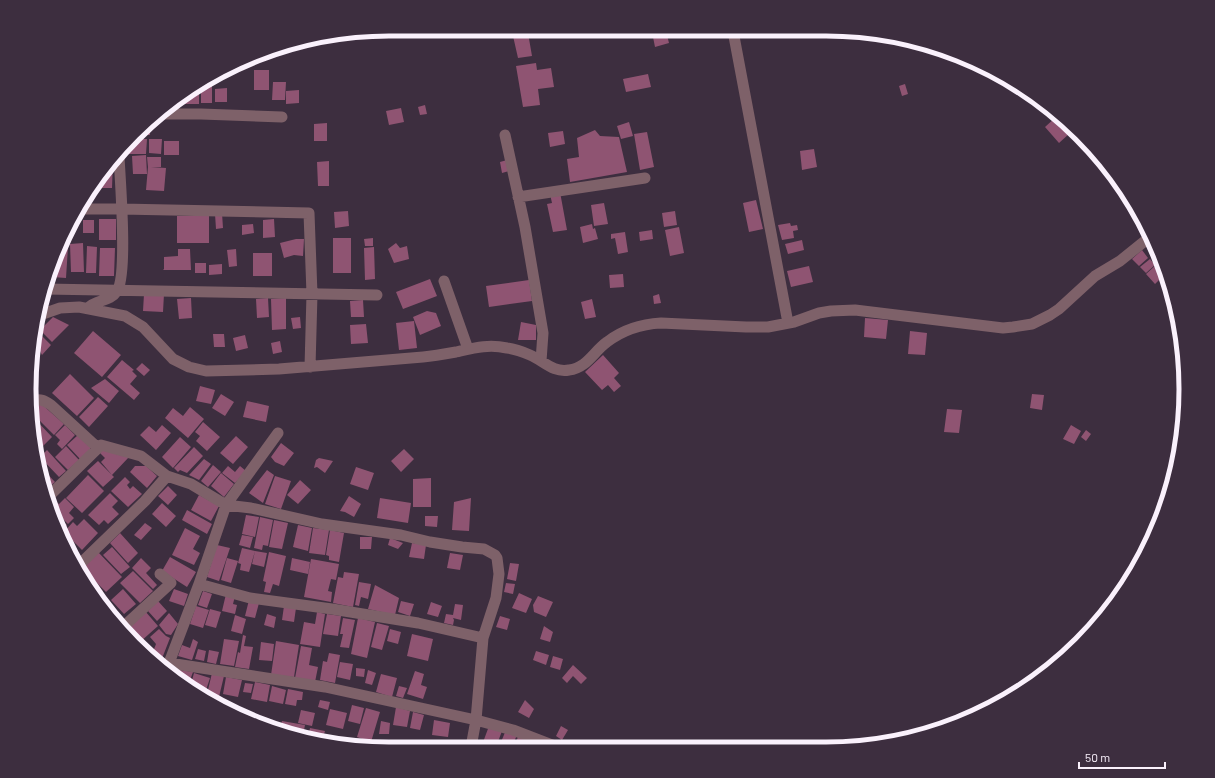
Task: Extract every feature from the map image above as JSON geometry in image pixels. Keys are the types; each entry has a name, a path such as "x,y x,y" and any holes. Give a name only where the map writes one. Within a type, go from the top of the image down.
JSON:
{"street":[{"path":"734,36 788,323"},
{"path":"168,114 282,117"},
{"path":"505,135 543,333 540,361"},
{"path":"88,308 92,304 110,298 118,290 121,278 122,247 119,162"},
{"path":"518,197 645,178"},
{"path":"85,209 309,213 312,294 310,367"},
{"path":"44,313 60,308 74,306 125,316 143,327 173,359 181,364 206,371 247,371 310,367 423,357 443,355 480,346 506,347 530,355 556,370 569,370 576,369 588,361 599,349 615,336 637,326 649,324 661,323 757,327 788,323 819,313 855,310 1003,328 1022,326 1041,320 1059,309 1096,276 1120,261 1146,240"},
{"path":"444,281 468,349"},
{"path":"51,289 377,295"},
{"path":"36,400 45,401 51,405 98,448"},
{"path":"169,664 199,584 226,505 278,433"},
{"path":"52,493 102,445 141,456 167,476 190,484 226,505 251,508 322,524 400,535 430,542 484,549 488,551 497,558 499,574 496,598 483,638 476,720 472,742"},
{"path":"81,563 145,501 167,476"},
{"path":"126,624 171,583 160,574"},
{"path":"199,584 250,598 418,623 483,638"},
{"path":"171,666 325,687 476,720 513,730 544,742"}],"building":[{"path":"513,36 529,36 532,56 518,58"},
{"path":"653,36 667,36 669,43 655,47"},
{"path":"536,63 537,70 551,68 554,87 538,89 540,105 523,107 516,66"},
{"path":"254,70 269,70 269,90 254,90"},
{"path":"648,74 651,87 626,92 623,79"},
{"path":"273,82 286,82 285,100 272,100"},
{"path":"212,83 212,103 201,103 201,90"},
{"path":"905,84 908,94 902,96 899,86"},
{"path":"227,88 227,102 215,102 215,89"},
{"path":"299,90 299,103 286,104 286,91"},
{"path":"199,91 199,104 183,104 183,102"},
{"path":"425,105 427,114 420,115 418,107"},
{"path":"401,108 404,122 389,125 386,111"},
{"path":"1053,119 1070,133 1059,143 1045,127"},
{"path":"629,122 633,136 621,139 617,126"},
{"path":"327,123 327,141 314,141 314,124"},
{"path":"150,129 150,135 144,135"},
{"path":"595,130 600,136 619,137 627,172 570,182 567,159 579,157 577,138"},
{"path":"563,131 565,144 550,147 548,133"},
{"path":"647,132 654,167 640,170 634,134"},
{"path":"139,139 147,139 146,154 128,154 128,151"},
{"path":"149,139 162,139 161,154 149,153"},
{"path":"164,141 179,141 179,155 164,155"},
{"path":"814,149 817,167 802,170 800,151"},
{"path":"146,155 147,174 133,174 132,156"},
{"path":"147,157 161,157 161,167 151,167 166,168 164,191 146,190 148,167"},
{"path":"507,160 509,171 502,173 500,162"},
{"path":"329,161 329,186 318,186 317,162"},
{"path":"113,170 112,188 99,188 109,174"},
{"path":"560,192 567,230 553,232 547,204 552,203 550,194"},
{"path":"756,200 763,229 749,232 743,203"},
{"path":"604,203 608,224 594,226 591,205"},
{"path":"348,211 349,226 335,228 334,212"},
{"path":"675,211 677,225 664,227 662,213"},
{"path":"222,213 223,228 216,229 215,214"},
{"path":"177,216 209,216 209,243 177,243"},
{"path":"99,219 116,219 116,240 99,240"},
{"path":"274,219 275,237 263,238 263,220"},
{"path":"83,220 94,220 94,233 83,233"},
{"path":"790,223 791,226 797,225 798,230 793,231 794,238 782,240 778,225"},
{"path":"253,224 254,233 242,235 242,225"},
{"path":"592,224 593,229 595,228 598,239 583,243 580,227"},
{"path":"679,227 684,253 670,256 665,230"},
{"path":"652,230 653,239 640,241 639,232"},
{"path":"625,232 628,252 618,254 615,238 611,239 611,234"},
{"path":"333,238 351,238 351,273 333,273"},
{"path":"373,238 373,246 365,246 364,239"},
{"path":"296,239 304,239 303,256 294,255 284,258 280,243"},
{"path":"802,240 804,250 788,254 785,244"},
{"path":"83,243 84,272 71,272 70,244"},
{"path":"396,243 400,248 407,246 409,259 394,263 388,249"},
{"path":"87,246 97,247 96,273 86,273"},
{"path":"66,247 68,247 66,278 55,277"},
{"path":"374,247 375,279 365,280 364,248"},
{"path":"100,248 115,248 114,276 99,276"},
{"path":"178,249 190,249 191,270 163,270 164,257 178,256"},
{"path":"236,249 237,266 229,267 227,250"},
{"path":"1142,250 1148,258 1139,266 1132,259"},
{"path":"253,253 272,253 272,276 253,276"},
{"path":"1150,259 1155,265 1146,273 1140,267"},
{"path":"195,263 206,263 206,273 195,273"},
{"path":"222,264 222,274 209,275 209,265"},
{"path":"1156,265 1161,278 1155,284 1146,274"},
{"path":"809,266 813,282 791,287 787,271"},
{"path":"623,274 624,287 610,288 609,275"},
{"path":"430,279 437,296 403,309 396,292"},
{"path":"529,280 532,301 489,307 486,286"},
{"path":"144,294 164,294 163,312 143,311"},
{"path":"659,294 661,303 654,304 653,296"},
{"path":"191,298 192,318 179,319 177,299"},
{"path":"268,298 269,317 257,318 256,299"},
{"path":"286,298 286,329 272,330 271,299"},
{"path":"592,299 596,317 585,319 581,302"},
{"path":"363,300 364,317 351,317 350,301"},
{"path":"427,311 436,313 441,326 420,335 413,317"},
{"path":"53,317 69,325 52,342 41,331 42,328"},
{"path":"300,317 301,328 293,329 291,318"},
{"path":"865,318 888,320 886,339 864,337"},
{"path":"414,321 417,348 399,350 396,323"},
{"path":"521,322 536,325 536,340 518,340"},
{"path":"366,324 368,343 351,344 350,325"},
{"path":"93,331 121,355 102,377 74,353"},
{"path":"910,331 927,333 925,355 908,354"},
{"path":"40,334 51,345 42,355 38,350"},
{"path":"213,334 224,334 225,347 214,347"},
{"path":"245,335 248,348 236,351 233,338"},
{"path":"280,341 282,352 273,354 271,343"},
{"path":"603,355 619,373 614,378 621,386 614,392 608,385 602,390 585,372"},
{"path":"122,360 134,370 132,371 137,376 130,384 140,393 134,400 107,377"},
{"path":"142,363 150,370 144,376 136,369"},
{"path":"70,374 94,398 77,416 52,393"},
{"path":"105,379 119,391 109,403 91,388"},
{"path":"200,386 215,390 211,404 196,401"},
{"path":"221,394 234,402 225,416 212,408"},
{"path":"1032,394 1044,395 1042,410 1030,408"},
{"path":"98,397 108,406 89,427 79,417"},
{"path":"38,401 64,424 54,435 38,419 37,403"},
{"path":"247,401 269,406 266,422 243,417"},
{"path":"190,407 204,419 188,438 165,418 173,408 183,416"},
{"path":"947,409 962,410 959,433 944,432"},
{"path":"38,422 52,437 41,448"},
{"path":"203,422 220,437 207,451 196,441 200,436 195,432"},
{"path":"65,425 75,435 62,449 57,444 60,440 55,435"},
{"path":"162,425 171,433 156,450 140,435 149,426 156,432"},
{"path":"1071,425 1081,431 1074,444 1063,439"},
{"path":"1086,430 1091,434 1086,441 1081,437"},
{"path":"78,435 91,448 80,459 67,445"},
{"path":"236,436 248,447 233,464 220,453"},
{"path":"180,437 191,447 173,468 162,457"},
{"path":"281,443 294,453 284,466 275,462 271,457"},
{"path":"66,446 79,460 68,470 55,457"},
{"path":"194,447 203,456 187,473 180,470 178,472 174,468"},
{"path":"104,448 129,457 112,475 101,462 105,458 100,453"},
{"path":"404,449 414,459 401,472 391,461"},
{"path":"47,450 66,471 59,477 44,461 42,455"},
{"path":"319,458 333,461 325,473 317,467 314,468 316,460"},
{"path":"204,459 211,464 199,480 189,475"},
{"path":"98,461 114,477 103,487 87,471"},
{"path":"213,465 221,472 208,487 201,481"},
{"path":"135,466 146,466 157,476 147,488 130,472"},
{"path":"228,466 235,472 240,466 246,471 235,483 222,473"},
{"path":"356,467 374,473 368,490 350,484"},
{"path":"267,470 274,475 263,503 249,493"},
{"path":"46,473 55,482 50,486"},
{"path":"221,473 234,484 224,497 211,486"},
{"path":"88,475 104,491 82,513 66,498"},
{"path":"275,476 291,481 281,509 265,504"},
{"path":"125,477 130,482 127,485 130,489 133,486 142,494 128,507 111,491"},
{"path":"431,478 431,507 413,507 413,479"},
{"path":"300,480 311,490 298,504 287,495"},
{"path":"168,486 177,495 168,505 158,496"},
{"path":"110,493 118,501 112,507 119,514 108,524 104,520 99,525 88,515"},
{"path":"199,495 219,506 211,521 191,510"},
{"path":"349,496 361,504 354,517 340,511"},
{"path":"65,498 74,507 69,513 74,518 68,524 60,516 55,501 59,504"},
{"path":"380,498 411,503 408,523 377,518"},
{"path":"471,498 469,531 452,530 454,502"},
{"path":"162,503 176,516 166,527 152,514"},
{"path":"187,510 212,524 207,534 182,520"},
{"path":"246,515 259,517 255,537 242,534"},
{"path":"425,516 438,516 437,527 425,526"},
{"path":"260,517 273,520 268,546 263,545 262,550 254,548"},
{"path":"84,519 98,533 82,550 68,536 66,530 73,522 77,526"},
{"path":"62,520 67,525 64,528"},
{"path":"274,520 288,523 282,549 269,547"},
{"path":"145,523 152,528 141,540 134,535"},
{"path":"298,525 312,528 308,551 293,547"},
{"path":"185,528 200,536 193,549 200,553 194,565 172,555"},
{"path":"313,528 329,530 325,555 309,553"},
{"path":"330,530 344,533 339,562 329,560 329,556 326,555"},
{"path":"120,533 138,553 128,563 110,543"},
{"path":"242,535 253,537 250,548 239,545"},
{"path":"360,537 372,537 371,549 360,549"},
{"path":"390,538 403,543 398,549 388,545"},
{"path":"412,543 426,545 424,559 409,557"},
{"path":"217,545 230,548 219,581 207,577"},
{"path":"112,547 130,567 121,574 103,555"},
{"path":"242,548 255,551 249,572 240,570 241,564 238,563"},
{"path":"255,551 267,553 264,567 252,564"},
{"path":"98,552 122,577 106,592 88,574 83,567"},
{"path":"269,552 286,556 279,586 273,584 270,593 264,592 266,582 263,581"},
{"path":"450,553 463,555 460,570 447,568"},
{"path":"170,557 196,572 187,587 162,571"},
{"path":"141,558 151,568 146,573 157,585 153,589 132,568"},
{"path":"227,558 238,561 231,583 221,580"},
{"path":"292,558 310,562 308,574 290,570"},
{"path":"311,559 339,564 336,580 331,579 328,591 332,592 331,602 304,597"},
{"path":"510,563 519,564 516,581 507,579"},
{"path":"133,571 153,591 140,603 120,583"},
{"path":"344,572 359,574 353,607 333,603 338,577 343,578"},
{"path":"93,582 103,591 101,593"},
{"path":"359,582 371,584 368,599 361,597 359,606 355,605"},
{"path":"506,583 515,584 513,594 504,592"},
{"path":"375,585 399,598 395,615 368,609"},
{"path":"123,589 136,604 124,614 111,600"},
{"path":"174,589 188,594 184,606 169,601"},
{"path":"203,591 212,594 207,608 198,605"},
{"path":"519,593 532,599 526,613 512,608"},
{"path":"226,594 235,596 233,604 237,605 235,614 222,611"},
{"path":"538,596 553,602 546,617 534,612 533,605"},
{"path":"249,600 259,603 255,618 245,616"},
{"path":"158,601 167,611 157,621 148,611"},
{"path":"401,601 414,604 410,616 398,612"},
{"path":"431,602 442,606 438,617 427,614"},
{"path":"109,604 122,617 121,618"},
{"path":"455,604 463,605 461,620 453,618 453,625 444,623 446,614 453,615"},
{"path":"196,606 209,610 203,628 190,624"},
{"path":"284,606 296,608 294,622 282,620"},
{"path":"210,609 221,612 216,628 205,625"},
{"path":"145,611 158,626 141,641 128,626"},
{"path":"317,612 325,614 320,647 300,644 304,622 315,624"},
{"path":"169,613 178,624 171,635 166,634 159,625"},
{"path":"267,614 276,617 274,628 264,625"},
{"path":"327,614 341,616 338,636 323,634"},
{"path":"235,615 246,619 242,634 231,631"},
{"path":"500,616 510,619 507,630 496,627"},
{"path":"343,618 355,620 349,648 340,647 343,634 340,634"},
{"path":"358,618 375,622 367,658 351,654"},
{"path":"377,623 389,626 382,650 371,647"},
{"path":"544,626 553,632 550,642 540,639"},
{"path":"159,629 170,638 162,659 153,651 156,644 150,637"},
{"path":"390,629 401,632 398,644 387,641"},
{"path":"412,634 433,639 428,661 407,656"},
{"path":"243,635 246,636 244,646 253,647 249,669 235,667 238,652 240,653"},
{"path":"193,639 198,642 192,660 178,656 182,645 190,648"},
{"path":"224,639 239,641 234,666 220,664"},
{"path":"276,641 299,645 294,677 271,675"},
{"path":"261,642 274,644 272,661 259,660"},
{"path":"301,646 312,648 309,665 318,667 315,682 295,678"},
{"path":"198,649 206,651 204,661 195,659"},
{"path":"209,650 219,652 216,664 207,662"},
{"path":"536,651 549,655 546,665 533,660"},
{"path":"329,653 340,655 335,683 320,680 323,661 327,662"},
{"path":"553,656 563,659 560,670 550,667"},
{"path":"340,662 353,664 350,680 337,677"},
{"path":"573,665 587,678 581,684 573,676 567,683 562,678"},
{"path":"356,668 365,669 364,677 356,676"},
{"path":"174,669 193,672 190,681"},
{"path":"368,670 376,673 372,685 365,683"},
{"path":"415,671 424,674 421,685 427,687 423,699 407,694"},
{"path":"194,673 210,678 206,691 192,682"},
{"path":"212,673 224,676 219,698 207,692"},
{"path":"381,674 397,678 392,697 376,692"},
{"path":"226,677 242,680 238,697 223,694"},
{"path":"255,682 270,685 267,702 251,699"},
{"path":"245,683 253,684 251,693 243,692"},
{"path":"272,686 286,690 283,704 269,701"},
{"path":"399,686 407,688 403,698 396,696"},
{"path":"288,689 303,692 302,700 297,700 296,706 285,704"},
{"path":"320,700 330,702 328,710 318,707"},
{"path":"525,700 534,709 529,718 518,712"},
{"path":"352,705 364,708 360,724 348,721"},
{"path":"396,707 410,711 407,727 393,725"},
{"path":"366,708 380,712 371,741 357,737"},
{"path":"330,709 347,713 343,729 326,725"},
{"path":"301,710 315,713 312,726 298,723"},
{"path":"413,712 424,715 420,730 410,728"},
{"path":"434,720 450,723 448,737 432,735"},
{"path":"282,721 305,725 304,731 281,725"},
{"path":"381,721 390,723 389,734 379,734"},
{"path":"489,726 502,731 498,742 483,742"},
{"path":"561,726 568,730 562,740 556,736"},
{"path":"310,728 325,731 324,736 309,732"},
{"path":"506,730 517,735 514,742 501,742"},
{"path":"518,737 534,742 516,742"}]}
